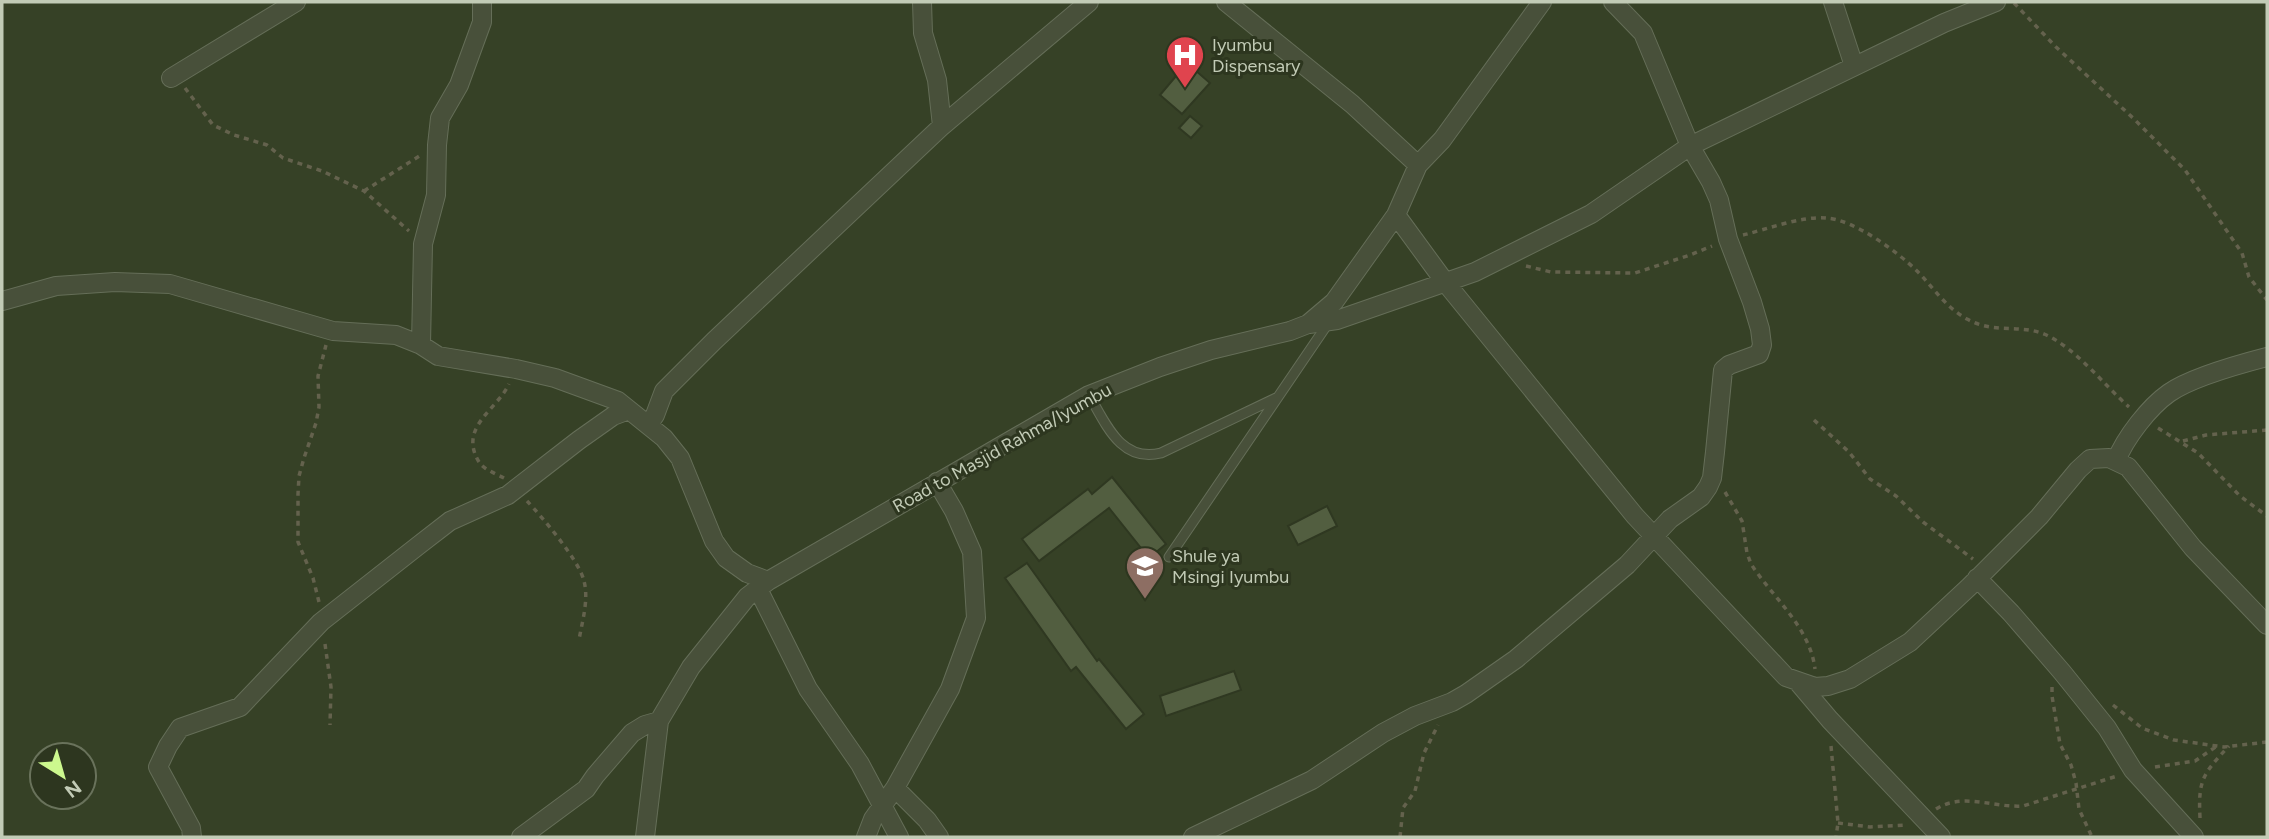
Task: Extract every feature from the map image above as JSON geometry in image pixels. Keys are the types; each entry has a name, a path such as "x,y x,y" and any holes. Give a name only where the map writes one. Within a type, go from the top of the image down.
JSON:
{"street":[{"path":"171,78 296,2"},
{"path":"421,345 423,244 436,195 440,118 459,85 482,22 482,2"},
{"path":"922,2 923,33 937,80 942,126"},
{"path":"648,425 664,391 672,383 942,126 1089,2"},
{"path":"1226,2 1352,104 1418,165"},
{"name":"Road to Masjid Rahma/Iyumbu","path":"645,837 659,721 691,667 747,597 937,482 1089,395 1160,366 1308,324 1334,302 1396,215 1418,165 1442,140 1542,2"},
{"path":"1193,837 1312,780 1383,733 1415,716 1452,702 1516,659 1627,565 1676,513 1701,497 1708,487 1712,478 1723,370 1728,365 1759,354 1762,345 1752,302 1728,239 1715,191 1690,146 1643,33 1613,2"},
{"path":"1833,2 1854,66"},
{"path":"1944,23 1961,2"},
{"path":"1308,324 1329,322 1475,271 1591,214 1690,146 1944,23 1996,2"},
{"path":"1396,215 1445,282 1653,537 1786,677 1815,687 1828,687 1850,679 1910,642 2039,517 2090,459 2109,458 2128,467 2193,548 2267,625"},
{"path":"2,301 56,286 115,282 170,284 333,331 396,335 421,345 438,356 555,378 618,401 664,438 680,457 714,541 726,558 763,585 808,689 860,764 899,837"},
{"path":"2116,461 2123,443 2169,393 2191,382 2267,357"},
{"path":"192,837 191,828 158,767 180,728 240,707 321,622 450,521 508,495 590,432 613,416 629,410"},
{"path":"866,837 873,819 895,788 950,689 976,618 972,552 954,511 937,482"},
{"path":"1977,578 2062,672 2107,728 2133,770 2197,832"},
{"path":"1797,681 1830,720 1941,837"},
{"path":"522,837 586,789 602,766 632,733 659,721"},
{"path":"895,788 927,820 939,837"}],"lane":[{"path":"1169,557 1329,322"},
{"path":"1089,395 1112,434 1130,451 1141,456 1161,453 1277,397"}],"path":[{"path":"2012,2 2186,170 2242,253 2249,277 2267,300"},
{"path":"171,78 190,93 214,125 234,135 267,145 283,158 322,171 364,191 423,244"},
{"path":"364,191 437,145"},
{"path":"1512,253 1517,261 1528,267 1551,272 1635,273 1690,256 1728,239 1812,218 1844,221 1876,239 1911,265 1943,302 1967,319 1986,327 2033,331 2055,340 2144,418 2199,453 2240,496 2267,516"},
{"path":"330,725 331,687 321,622 313,578 298,542 298,494 299,476 318,415 318,376 323,353 333,331"},
{"path":"2181,442 2206,435 2267,430"},
{"path":"1712,478 1741,517 1751,564 1808,642 1813,657 1815,687"},
{"path":"2062,672 2053,686 2052,696 2060,744 2071,765 2079,809 2092,837"},
{"path":"1400,837 1403,808 1415,791 1424,753 1452,702"},
{"path":"1830,720 1832,783 1838,823 1836,837"},
{"path":"1838,823 1870,827 1910,825 1945,803 1953,801 2023,806 2133,770 2195,761 2217,746"},
{"path":"2197,832 2203,777 2229,746"}],"building":[{"name":"Iyumbu Dispensary","path":"1187,63 1210,83 1182,114 1160,95"},
{"path":"1190,116 1202,126 1191,138 1179,128"},
{"path":"1112,477 1166,544 1149,558 1109,508 1039,561 1022,539 1088,489 1092,494"},
{"path":"1327,506 1337,526 1298,545 1288,526"},
{"path":"1027,563 1097,661 1099,659 1144,714 1126,729 1076,667 1071,671 1005,578"},
{"path":"1234,671 1241,690 1166,716 1160,696"}],"place":[{"name":"Iyumbu Dispensary","path":"1185,89"},
{"name":"Shule ya Msingi Iyumbu","path":"1145,600"}]}
